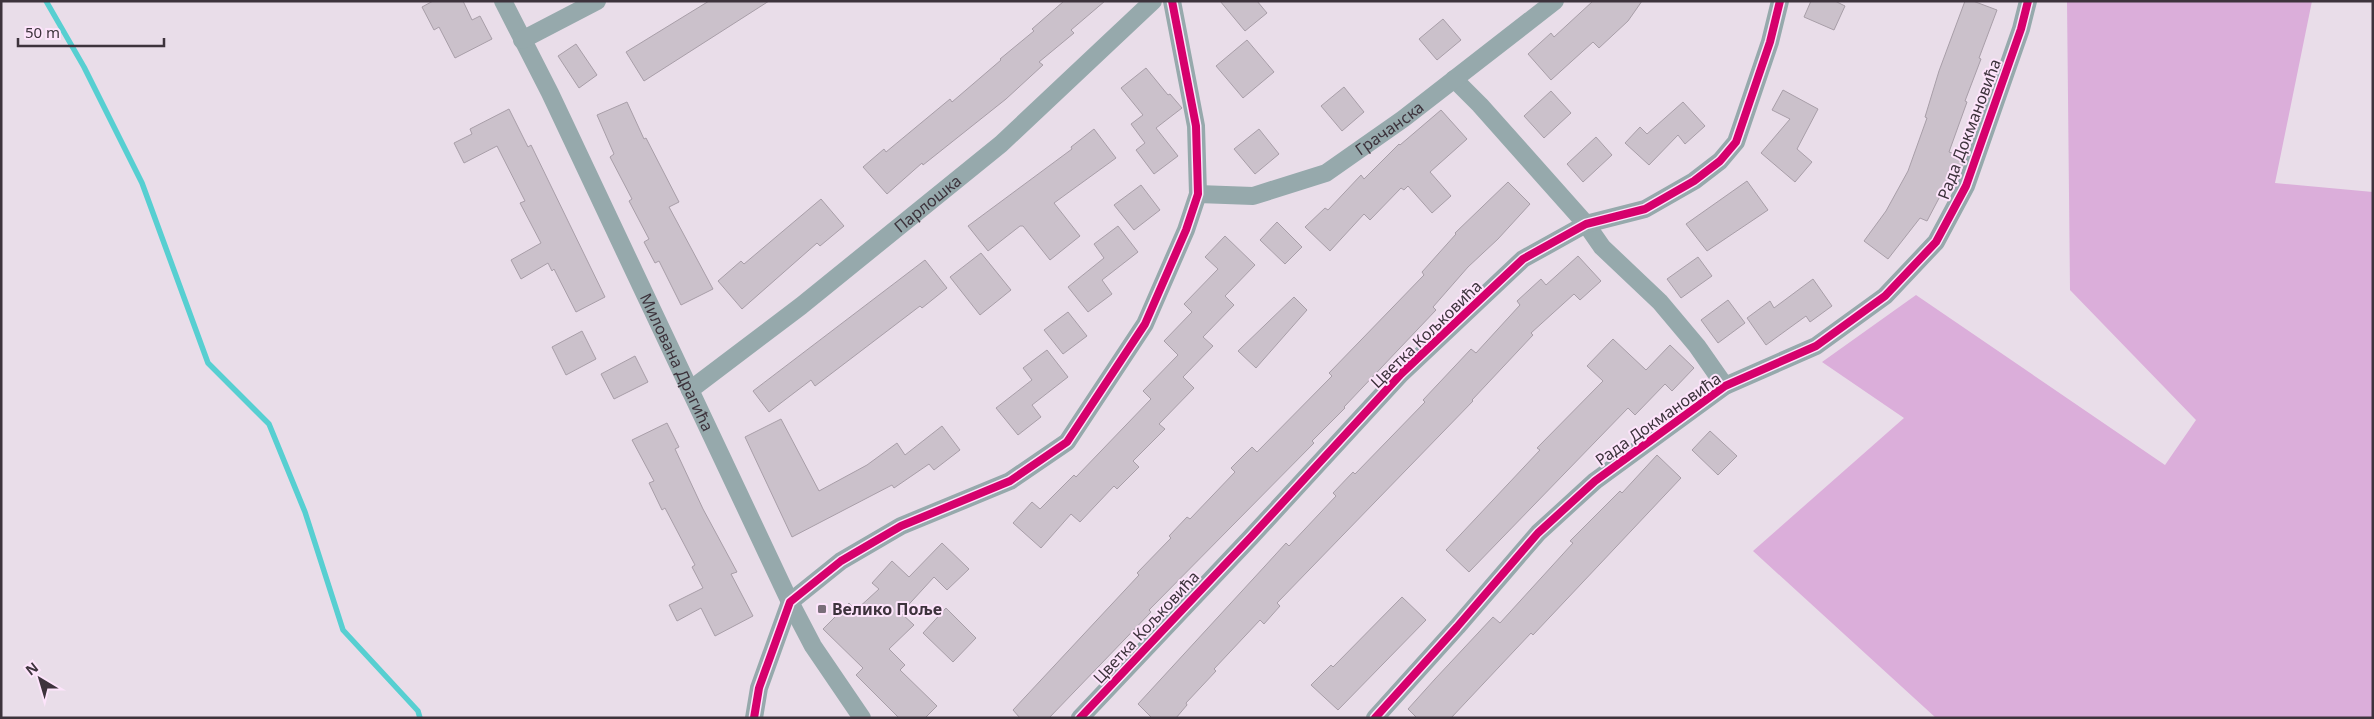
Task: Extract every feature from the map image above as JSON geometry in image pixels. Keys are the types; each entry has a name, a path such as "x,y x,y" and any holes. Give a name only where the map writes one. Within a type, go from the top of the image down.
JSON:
{"street":[{"name":"Милована Драгића","path":"503,1 550,93 790,602 813,646 862,718"},
{"path":"522,40 597,1"},
{"name":"Парлошка","path":"690,390 801,306 1001,144 1153,1"},
{"path":"754,718 759,688 790,602 841,561 902,526 1010,481 1068,442 1146,324 1186,230 1198,194 1196,126 1172,1"},
{"name":"Грачанска","path":"1198,194 1253,196 1326,173 1454,79 1555,1"},
{"name":"Цветка Кољковића","path":"1080,718 1251,537 1401,374 1523,259 1586,224 1645,209 1694,181 1720,161 1736,142 1770,42 1780,1"},
{"name":"Рада Докмановића","path":"1375,718 1538,533 1595,481 1725,386 1816,346 1885,296 1936,242 1966,186 2021,29 2028,1"},
{"path":"1454,79 1480,104 1586,224 1602,247 1672,317 1697,346 1725,386"}],"shaded area":[{"path":"2067,1 2312,1 2275,183 2373,192 2373,718 1936,718 1753,551 1904,418 1822,362 1916,295 2165,465 2196,420 2070,290"}],"building":[{"path":"433,1 463,1 472,20 480,16 492,39 455,58 439,27 434,30 422,7"},
{"path":"709,1 769,1 644,81 626,52"},
{"path":"1064,1 1105,1 1071,30 1074,33 1039,62 1043,65 1006,99 923,165 922,163 887,194 863,167 884,149 886,152 950,99 952,102 1034,31 1032,29"},
{"path":"1220,1 1257,1 1267,13 1245,31"},
{"path":"1593,1 1642,1 1628,21 1599,48 1593,42 1551,80 1528,54 1551,33 1554,37"},
{"path":"1811,1 1835,1 1845,6 1834,30 1804,17"},
{"path":"1965,1 1973,1 1997,10 1979,58 1981,59 1949,152 1965,158 1955,184 1948,181 1927,221 1920,218 1888,259 1864,241 1886,211 1908,171 1927,118 1925,117 1939,71"},
{"path":"1443,19 1461,40 1437,60 1419,39"},
{"path":"1247,40 1274,72 1243,98 1216,66"},
{"path":"576,44 597,75 579,88 558,56"},
{"path":"1146,68 1168,95 1170,94 1182,108 1156,128 1178,156 1154,174 1136,150 1145,143 1131,124 1143,115 1121,88"},
{"path":"1344,87 1364,112 1342,131 1321,106"},
{"path":"1783,90 1818,109 1797,149 1812,162 1795,182 1761,153 1790,119 1772,110"},
{"path":"1551,91 1571,113 1544,138 1524,116"},
{"path":"627,102 644,139 646,138 679,202 669,207 713,289 681,305 659,261 655,263 644,242 649,239 629,201 632,199 610,157 614,154 597,115"},
{"path":"1683,102 1705,126 1685,144 1678,135 1649,165 1625,143 1640,127 1647,134"},
{"path":"509,109 528,147 531,145 605,297 576,312 554,269 552,271 548,263 521,279 511,260 541,243 520,203 525,201 497,146 464,163 454,143 472,134 470,129"},
{"path":"1441,110 1467,139 1430,172 1451,196 1432,213 1408,186 1404,190 1401,188 1370,220 1364,214 1330,251 1305,227 1325,208 1328,210 1361,175 1364,179 1399,144"},
{"path":"1094,129 1116,158 1054,203 1080,236 1050,260 1023,226 1020,226 988,251 968,226 1072,149 1071,147"},
{"path":"1259,129 1279,154 1255,174 1234,149"},
{"path":"1596,137 1612,155 1583,182 1567,164"},
{"path":"1747,181 1768,210 1707,251 1686,224"},
{"path":"1508,182 1530,204 1498,239 1468,267 1433,307 1436,310 1312,441 1314,443 1149,610 1151,612 1049,718 1020,718 1013,710 1139,575 1137,573 1171,538 1169,536 1187,517 1190,519 1235,472 1231,468 1252,447 1257,452 1332,376 1329,373 1424,275 1422,272 1455,233"},
{"path":"1141,185 1160,210 1134,230 1114,205"},
{"path":"821,199 844,226 820,246 817,243 742,309 718,281 741,261 744,264"},
{"path":"1277,222 1302,247 1285,264 1260,240"},
{"path":"1118,226 1138,252 1102,280 1112,294 1088,312 1068,287 1104,258 1094,244"},
{"path":"1225,236 1255,265 1225,296 1234,305 1203,337 1213,346 1183,377 1194,388 1159,424 1165,429 1133,461 1139,467 1117,489 1114,486 1080,522 1071,514 1041,548 1013,523 1032,502 1040,509 1074,475 1076,477 1151,399 1143,391 1178,355 1164,341 1192,312 1184,304 1218,269 1205,257"},
{"path":"981,253 1011,290 980,315 950,277"},
{"path":"1578,256 1601,281 1580,300 1574,294 1531,333 1533,335 1473,401 1277,603 1280,606 1264,624 1260,620 1214,669 1216,671 1186,703 1187,705 1176,718 1152,718 1138,704 1286,543 1289,546 1336,496 1333,493 1353,472 1355,474 1425,402 1423,400 1471,349 1476,353 1520,305 1517,301 1541,279 1546,285"},
{"path":"1698,257 1712,276 1681,298 1667,279"},
{"path":"925,260 947,288 922,308 920,306 815,386 811,380 769,412 753,391"},
{"path":"1813,279 1832,306 1810,322 1806,316 1766,345 1747,318 1770,301 1774,308"},
{"path":"1294,297 1307,310 1256,368 1238,351"},
{"path":"1728,300 1745,323 1718,343 1701,320"},
{"path":"1068,312 1087,336 1063,354 1044,330"},
{"path":"582,331 596,359 566,375 552,347"},
{"path":"1613,339 1646,370 1670,345 1694,368 1672,391 1665,384 1635,415 1628,408 1469,572 1446,550 1540,450 1537,448 1603,381 1587,366"},
{"path":"1047,350 1068,377 1032,405 1041,417 1018,435 996,408 1032,380 1023,368"},
{"path":"635,356 648,382 614,399 601,374"},
{"path":"781,419 819,491 867,465 897,443 905,455 942,426 960,450 934,470 929,464 894,488 892,485 792,537 745,437"},
{"path":"667,423 679,447 675,449 703,509 737,572 731,574 753,616 715,636 701,608 677,621 669,605 703,588 692,567 695,565 665,508 662,510 649,483 654,481 632,440"},
{"path":"1710,431 1737,456 1718,475 1692,450"},
{"path":"1657,455 1681,478 1533,635 1531,633 1451,718 1417,718 1408,709 1435,679 1493,617 1500,623 1573,543 1570,541 1620,491 1622,493"},
{"path":"942,543 969,569 947,590 934,577 901,613 914,625 889,649 905,665 900,670 937,706 925,718 899,718 856,675 863,668 823,629 849,603 856,610 879,589 872,583 892,561 909,577"},
{"path":"1402,597 1426,620 1338,710 1311,685 1331,665 1333,667"},
{"path":"946,608 976,638 953,662 923,633"}],"waterway":[{"path":"46,1 84,67 142,183 208,363 269,424 305,512 343,630 418,711 420,718"}],"cycle path":[{"path":"754,718 759,688 790,602 841,561 901,526 1010,481 1067,442 1145,324 1186,230 1198,194 1196,126 1172,1"},
{"path":"1080,718 1251,537 1401,374 1523,259 1586,224 1645,209 1694,181 1720,161 1736,142 1770,42 1780,1"},
{"path":"1375,718 1538,533 1595,481 1725,386 1816,346 1885,296 1936,242 1966,186 2021,29 2028,1"}],"place":[{"name":"Велико Поље","path":"822,609"}]}
